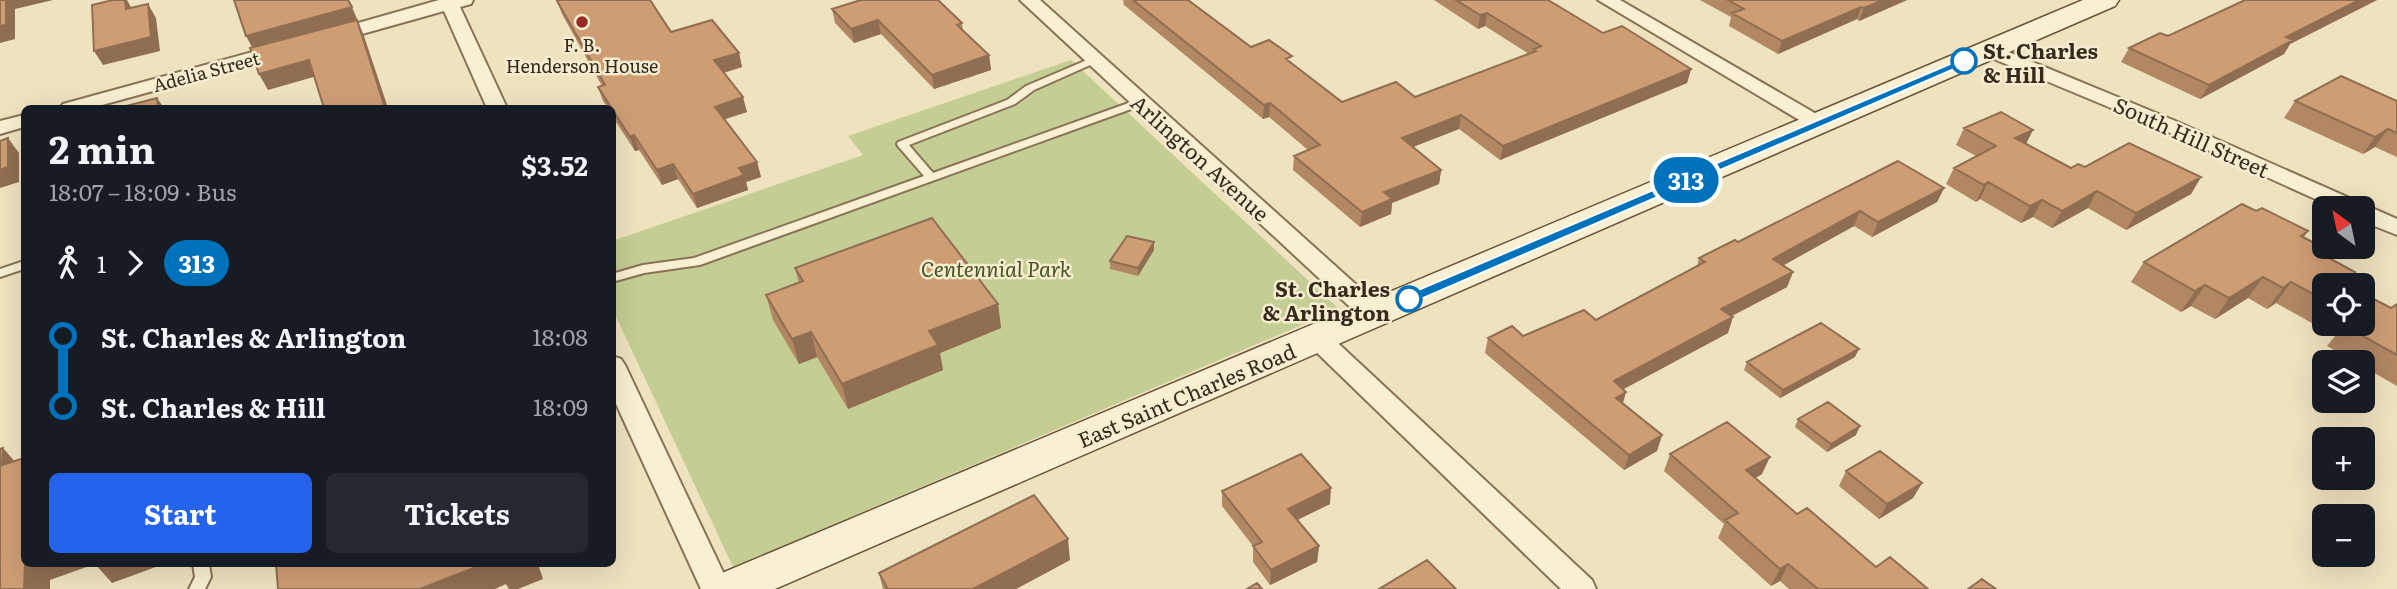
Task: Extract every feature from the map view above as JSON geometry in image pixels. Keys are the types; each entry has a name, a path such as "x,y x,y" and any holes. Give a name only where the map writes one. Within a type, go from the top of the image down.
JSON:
{"main road":[{"name":"East Saint Charles Road","path":"730,589 2105,0"}],"street":[{"name":"Arlington Avenue","path":"1030,0 1373,314"},
{"path":"1607,0 1818,123"},
{"path":"454,1 496,105"},
{"name":"Adelia Street","path":"81,105 454,1"},
{"name":"South Hill Street","path":"1989,50 2076,85 2327,196"},
{"path":"0,128 21,122"},
{"path":"2375,218 2397,228"},
{"path":"1317,338 1581,589"},
{"path":"616,374 716,589"}],"lane":[{"path":"931,177 902,144 1011,102 1030,88 1094,60"},
{"path":"616,277 643,269 696,261 1141,102"},
{"path":"0,273 21,266"},
{"path":"197,589 203,577 201,567"}],"green space":[{"name":"Centennial Park","path":"1071,60 1339,309 733,567 616,316 616,240 863,155 848,136"}],"building":[{"path":"0,0 6,0 6,25 0,26"},
{"path":"125,0 126,9 148,4 151,37 94,51 92,5"},
{"path":"234,0 348,0 352,7 246,36"},
{"path":"650,0 671,32 712,20 739,53 714,60 743,97 715,107 757,162 739,168 744,175 693,194 673,164 657,170 634,135 630,137 616,115 616,105 610,105 598,87 605,85 557,1"},
{"path":"861,0 938,0 962,23 957,25 989,55 932,75 878,20 851,29 832,9"},
{"path":"1133,0 1188,0 1251,47 1269,40 1292,56 1286,59 1342,102 1396,82 1415,97 1536,51 1534,49 1541,46 1487,13 1480,15 1456,0 1548,0 1603,33 1622,26 1691,69 1503,146 1461,115 1402,138 1441,170 1384,192 1392,199 1362,212 1294,156 1320,145 1270,103 1264,105"},
{"path":"1728,0 1883,0 1782,41 1732,13 1744,9"},
{"path":"2245,0 2359,0 2286,37 2293,40 2209,85 2129,48 2160,33 2168,36"},
{"path":"357,20 384,105 323,105 309,60 259,74 250,48"},
{"path":"2341,76 2397,101 2397,133 2388,129 2375,137 2295,101"},
{"path":"157,98 158,105 130,105"},
{"path":"2001,112 2033,130 2015,138 2071,168 2078,164 2085,167 2129,143 2201,177 2136,213 2097,191 2062,211 2042,200 2030,206 1988,182 1984,185 1954,168 1996,146 1964,128"},
{"path":"8,138 8,167 0,170 0,141"},
{"path":"1898,161 1944,188 1878,222 1860,211 1773,259 1793,272 1721,309 1733,317 1614,381 1626,392 1616,398 1662,435 1629,455 1488,338 1512,326 1523,336 1584,310 1596,320 1705,262 1699,258 1735,240 1738,242"},
{"path":"2242,204 2256,211 2262,208 2308,231 2301,236 2312,242 2312,259 2331,259 2355,272 2312,273 2312,293 2291,282 2283,288 2263,277 2229,298 2205,285 2195,291 2144,262"},
{"path":"932,218 998,304 929,331 938,345 842,384 811,332 792,339 766,295 803,281 795,268"},
{"path":"1127,236 1154,242 1138,268 1110,261"},
{"path":"2375,300 2391,308 2397,304 2397,355 2363,336 2375,336"},
{"path":"1821,323 1859,349 1783,390 1747,362"},
{"path":"1828,402 1860,426 1831,444 1798,419"},
{"path":"1727,422 1770,457 1746,470 1797,514 1807,508 1876,567 1890,557 1928,589 1818,589 1788,564 1780,569 1725,520 1738,513 1670,454"},
{"path":"3,448 2,465 21,459 21,567 25,567 24,589 0,589 0,449"},
{"path":"1880,451 1922,483 1887,504 1846,471"},
{"path":"1301,454 1331,488 1288,509 1319,546 1271,570 1253,546 1262,542 1222,491"},
{"path":"1034,495 1068,539 973,589 888,589 879,573"},
{"path":"1427,560 1456,589 1379,589"},
{"path":"276,567 476,567 420,589 278,589"},
{"path":"1982,579 1996,589 1968,589"},
{"path":"1257,583 1262,589 1247,589"}],"bus line":[{"name":"313","path":"1409,299 1964,61"}],"place":[{"name":"F. B. Henderson House","path":"582,22"},
{"name":"St. Charles & Hill","path":"1964,61"},
{"name":"St. Charles & Arlington","path":"1409,299"}]}
